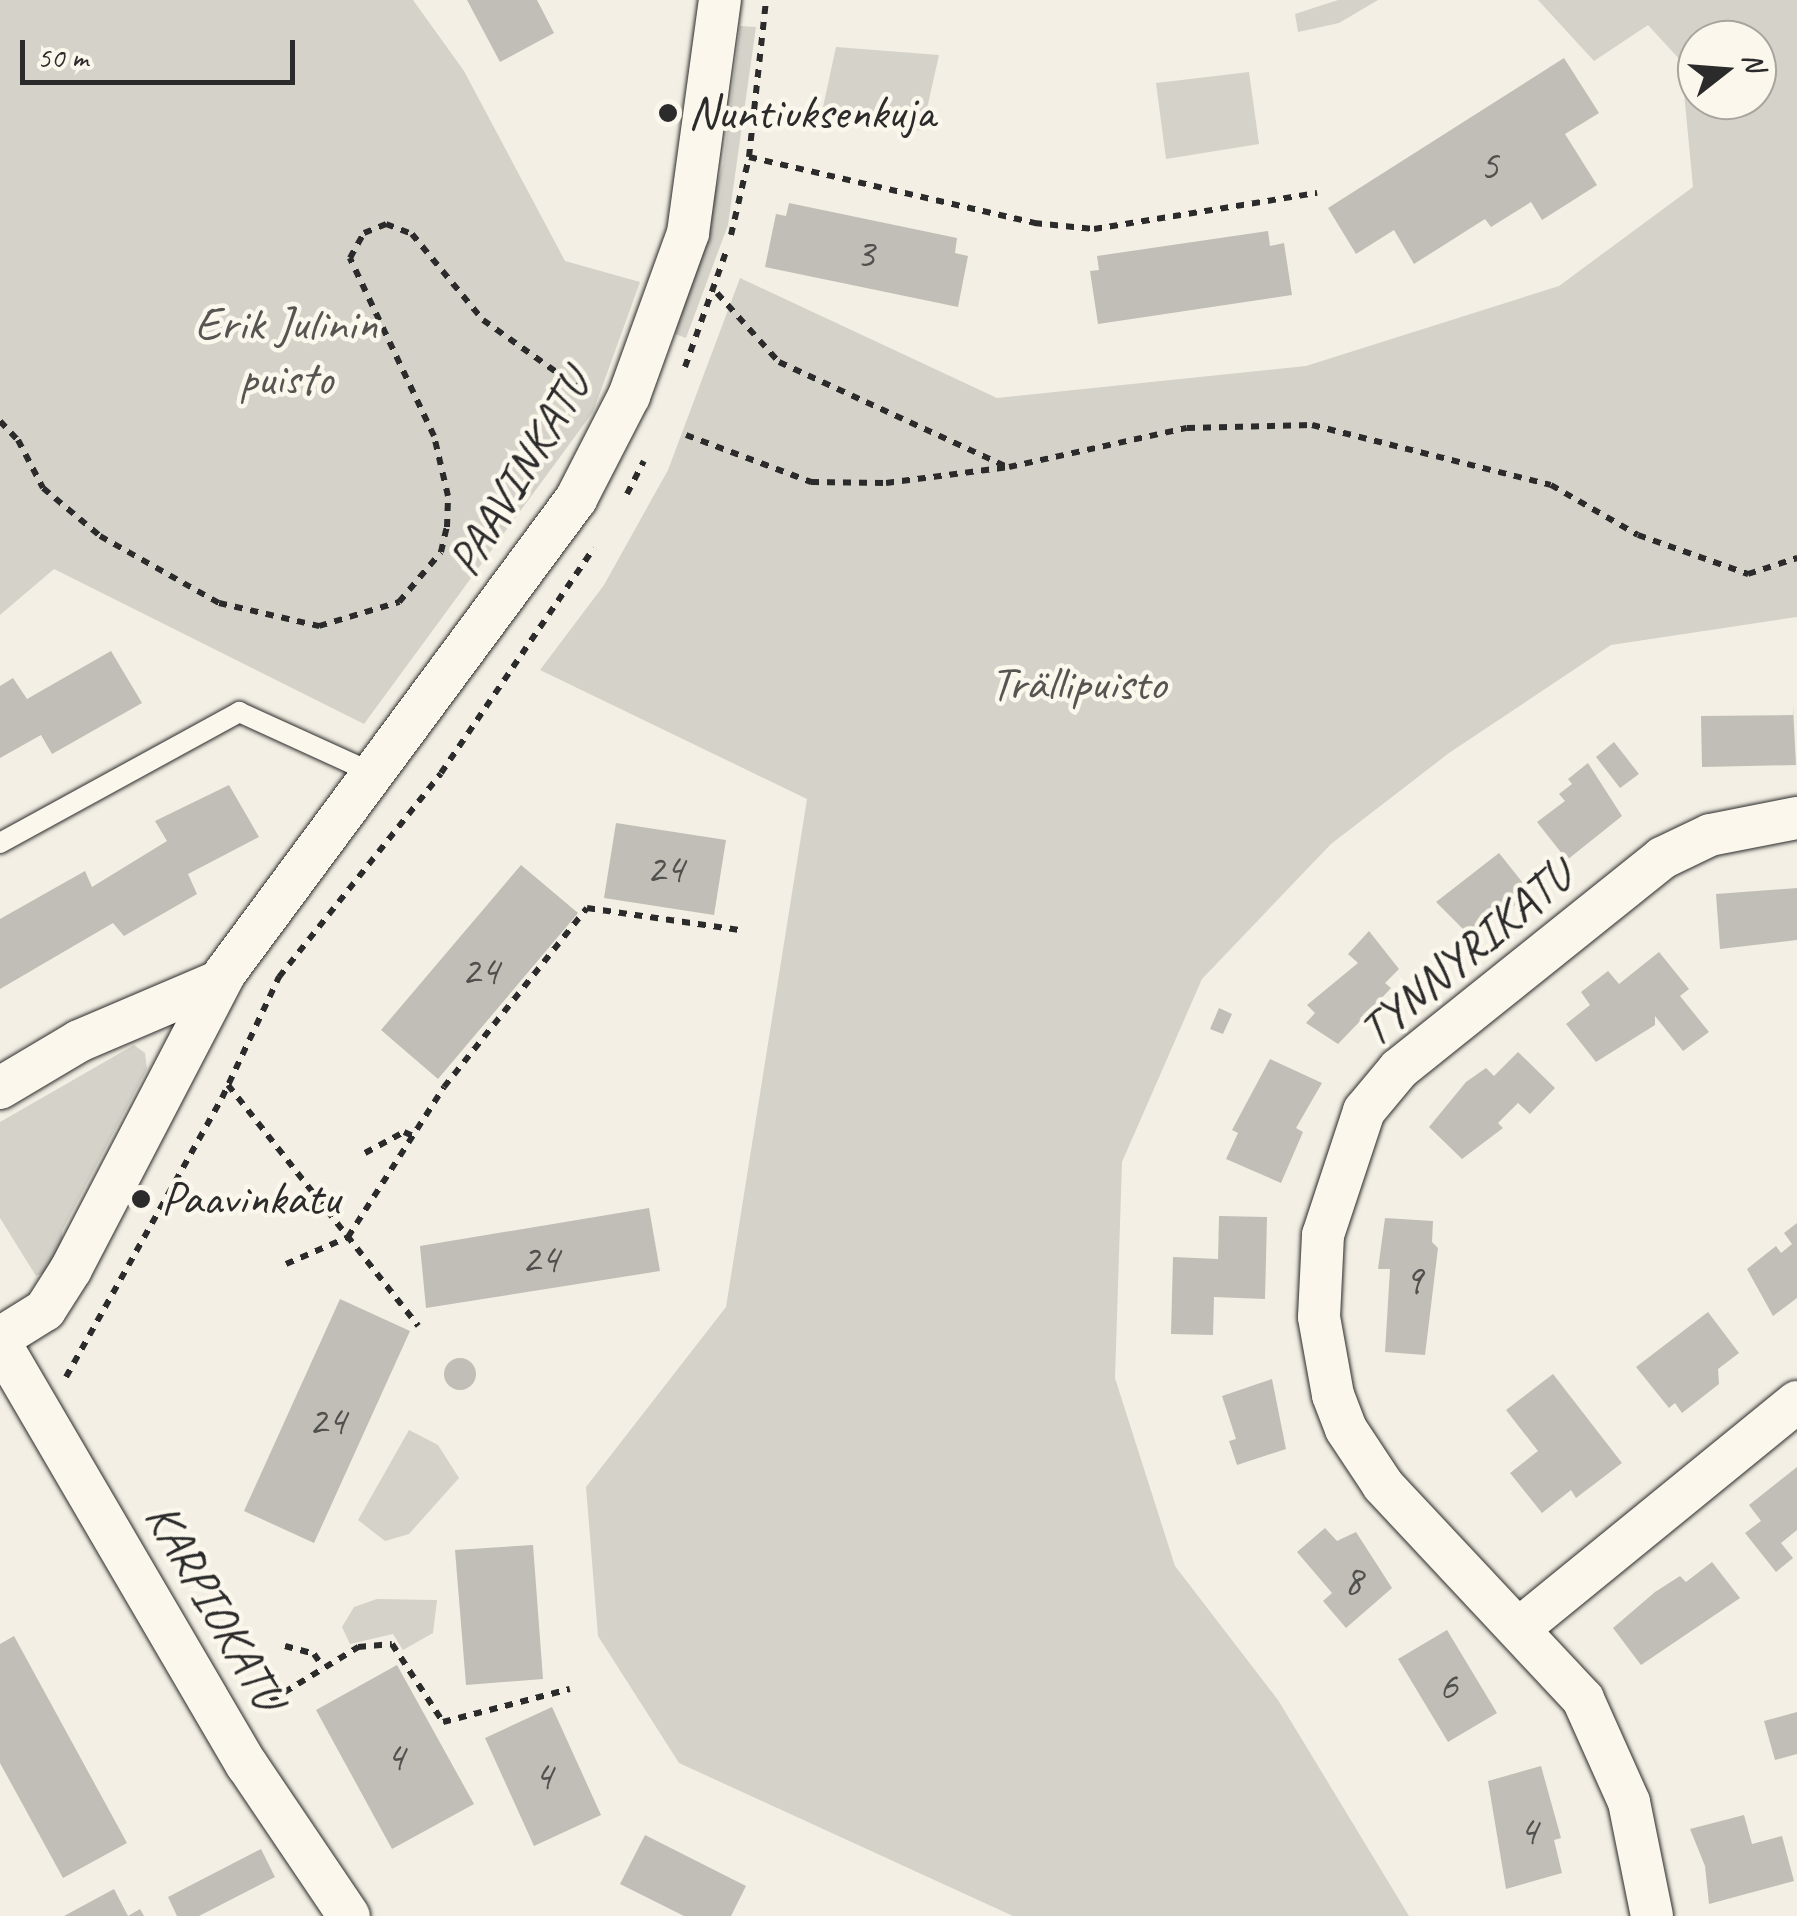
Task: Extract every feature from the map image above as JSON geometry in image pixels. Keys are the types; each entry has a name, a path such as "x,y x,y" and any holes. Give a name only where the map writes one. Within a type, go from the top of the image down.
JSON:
{"street":[{"name":"PAAVINKATU","path":"0,1341 44,1310 184,1062 220,981 535,560 630,396 688,233 720,0"},
{"name":"TYNNYRIKATU","path":"1652,1916 1629,1802 1602,1736 1574,1688 1521,1627 1488,1600 1360,1456 1333,1396 1318,1276 1345,1153 1364,1112 1400,1069 1662,858 1710,835 1797,818"},
{"name":"PAAVINKATU","path":"0,1088 78,1041 220,981"},
{"path":"140,1016 168,1054 184,1062"},
{"name":"KARPIOKATU","path":"0,1341 247,1765 349,1916"},
{"path":"1521,1627 1797,1402"}],"lane":[{"path":"0,843 239,712 375,774"}],"path":[{"path":"749,158 1034,223 1094,229 1317,193"},
{"path":"0,421 44,488 100,536 218,603 319,626 399,602 441,552 447,526 448,496 434,436 350,258 364,234 386,224 412,234 483,320 576,386"},
{"path":"717,293 779,362 1008,468"},
{"path":"686,436 811,482 886,483 1008,468 1187,428 1312,425 1551,485 1638,535 1748,574 1797,558"},
{"path":"286,1264 348,1237 413,1136 587,908 739,930"},
{"path":"228,1085 418,1326"},
{"path":"365,1154 404,1132 413,1136"},
{"path":"256,1710 358,1647 392,1644 443,1722 570,1689"},
{"path":"286,1646 314,1654 323,1667"}],"green space":[{"name":"Erik Julinin puisto","path":"0,0 413,0 464,71 565,261 640,282 593,412 364,724 54,569 0,615"},
{"path":"1338,0 1378,0 1339,23 1298,32 1295,14"},
{"name":"Trällipuisto","path":"1538,0 1797,0 1797,617 1611,645 1449,753 1331,844 1202,979 1122,1162 1115,1378 1175,1566 1278,1700 1409,1916 1013,1916 679,1763 598,1636 586,1487 726,1307 807,799 540,670 604,585 668,470 740,278 997,398 1306,366 1559,286 1693,187 1687,120 1777,120 1777,20 1677,20 1677,57 1648,25 1594,61"},
{"path":"740,26 756,27 728,225 686,338 675,334 723,164"},
{"path":"836,47 939,55 922,131 823,107"},
{"path":"1249,72 1259,144 1166,159 1156,83"},
{"path":"134,1045 145,1053 147,1069 62,1231 63,1251 50,1270 36,1276 0,1218 0,1122"},
{"path":"409,1430 438,1445 459,1478 409,1534 385,1541 358,1520"},
{"path":"377,1599 437,1600 433,1633 403,1650 393,1634 350,1644 342,1627 354,1607"}],"building":[{"path":"467,0 537,0 554,33 500,62"},
{"path":"1564,58 1599,113 1565,134 1597,185 1542,220 1531,202 1491,227 1485,219 1414,264 1394,230 1356,254 1328,208"},
{"path":"789,203 957,238 955,253 968,256 958,307 765,267 776,214 786,216"},
{"path":"1268,231 1270,246 1284,243 1292,295 1098,324 1090,271 1099,270 1097,256"},
{"path":"111,651 142,703 52,754 41,735 0,758 0,686 13,678 27,699"},
{"path":"1793,707 1796,765 1702,767 1701,716 1793,715"},
{"path":"1614,742 1639,774 1620,788 1596,757"},
{"path":"1588,763 1622,816 1567,860 1537,822 1565,801 1559,794 1572,784 1568,779"},
{"path":"229,785 259,837 188,874 197,894 124,936 113,923 0,989 0,919 85,871 92,887 167,841 155,821"},
{"path":"616,823 726,840 714,915 604,898"},
{"path":"1499,853 1531,893 1510,909 1507,904 1472,938 1436,902"},
{"path":"521,865 578,913 438,1079 381,1030"},
{"path":"1797,888 1797,940 1720,949 1716,894"},
{"path":"1369,931 1399,969 1385,983 1391,988 1378,1002 1378,1016 1365,1016 1338,1044 1306,1023 1315,1013 1307,1005 1358,963 1348,954"},
{"path":"1659,952 1689,989 1680,996 1709,1032 1683,1051 1655,1016 1655,1025 1596,1062 1566,1024 1590,1005 1581,992 1608,971 1619,984"},
{"path":"1219,1008 1232,1014 1223,1034 1210,1029"},
{"path":"1518,1052 1555,1088 1530,1114 1518,1103 1498,1123 1503,1128 1462,1159 1429,1127 1466,1082 1486,1068 1494,1076"},
{"path":"1270,1059 1322,1083 1296,1128 1303,1132 1281,1183 1226,1159 1238,1133 1232,1130"},
{"path":"649,1208 660,1271 426,1308 420,1246"},
{"path":"1219,1216 1267,1217 1265,1299 1214,1297 1213,1335 1171,1334 1173,1257 1218,1259"},
{"path":"1385,1218 1433,1221 1432,1242 1438,1248 1425,1355 1385,1352 1390,1269 1378,1269"},
{"path":"1797,1223 1797,1298 1773,1316 1747,1269 1776,1246 1781,1253 1792,1244 1784,1233"},
{"path":"340,1299 410,1331 314,1543 244,1511"},
{"path":"1708,1312 1739,1353 1718,1369 1719,1384 1682,1413 1675,1403 1669,1408 1636,1367"},
{"path":"460,1358 471,1363 476,1374 471,1385 460,1390 449,1385 444,1374 449,1363"},
{"path":"1553,1374 1622,1463 1576,1498 1571,1490 1542,1513 1510,1473 1538,1451 1506,1410"},
{"path":"1272,1379 1286,1449 1237,1465 1229,1441 1236,1439 1222,1396"},
{"path":"1797,1467 1797,1530 1781,1543 1793,1558 1776,1572 1745,1533 1761,1521 1749,1505"},
{"path":"1325,1528 1337,1541 1356,1532 1392,1588 1346,1628 1323,1601 1332,1593 1297,1552"},
{"path":"533,1545 543,1679 466,1685 455,1550"},
{"path":"1712,1562 1740,1598 1641,1665 1613,1628 1655,1592 1680,1576 1686,1582"},
{"path":"1447,1630 1497,1713 1448,1742 1398,1659"},
{"path":"14,1636 127,1843 63,1878 0,1763 0,1644"},
{"path":"397,1665 474,1804 392,1849 316,1710"},
{"path":"552,1707 601,1815 534,1846 485,1738"},
{"path":"1797,1712 1797,1754 1775,1760 1764,1721"},
{"path":"1541,1766 1561,1838 1554,1840 1562,1873 1506,1889 1488,1781"},
{"path":"1744,1815 1752,1844 1782,1836 1794,1881 1709,1904 1705,1866 1690,1829"},
{"path":"645,1835 746,1886 731,1916 684,1916 620,1884"},
{"path":"261,1849 275,1877 199,1916 177,1916 168,1897"},
{"path":"114,1889 128,1916 64,1916"}],"place":[{"name":"Nuntiuksenkuja","path":"668,113"},
{"name":"Paavinkatu","path":"141,1199"}]}
